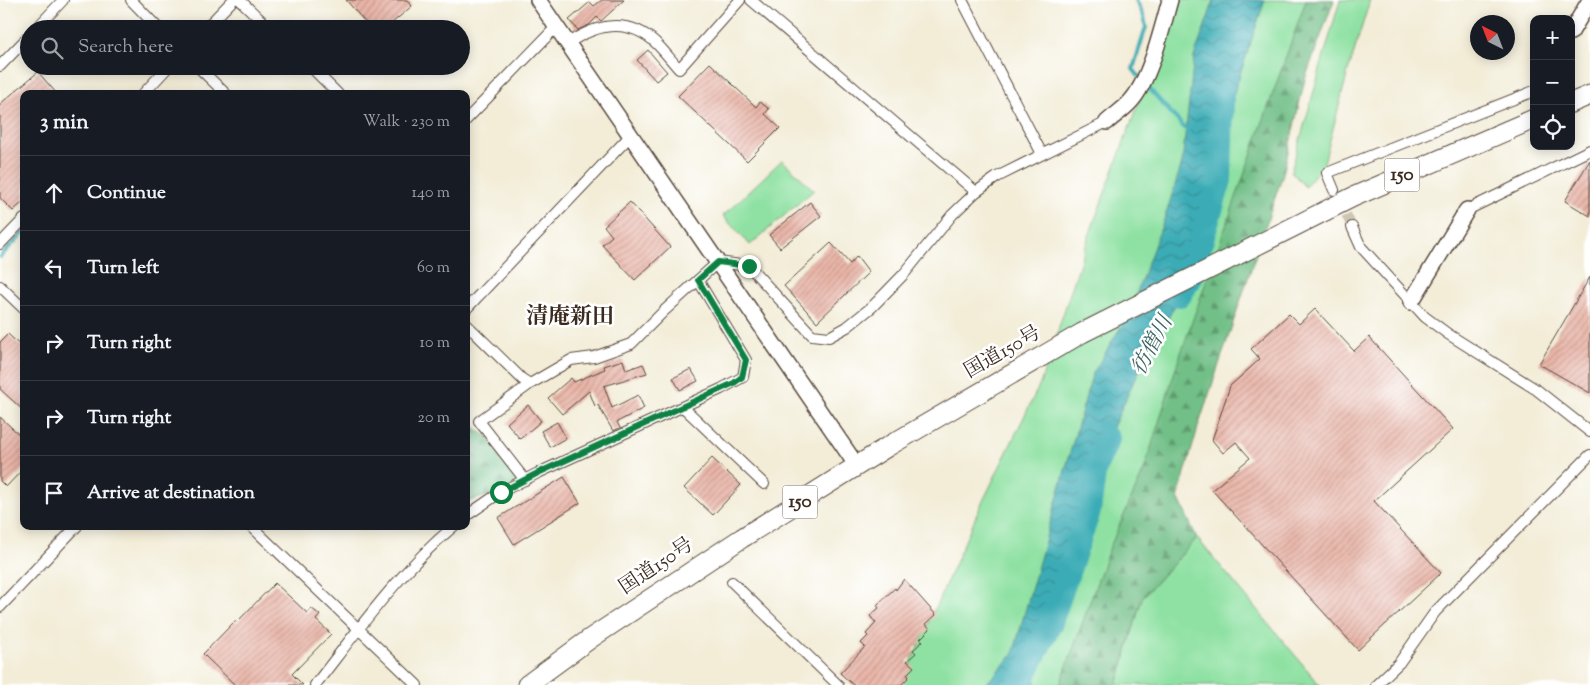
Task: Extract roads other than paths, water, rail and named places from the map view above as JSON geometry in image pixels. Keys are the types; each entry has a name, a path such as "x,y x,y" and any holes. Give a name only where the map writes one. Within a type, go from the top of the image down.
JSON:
{"highway":[{"path":"1575,101 1590,95"},
{"name":"国道150号","path":"527,685 590,638 734,543 886,447 1082,333 1353,197 1530,121"}],"street":[{"path":"44,20 63,0"},
{"path":"130,0 150,20"},
{"path":"214,20 233,0"},
{"path":"240,0 261,20"},
{"path":"538,0 857,466"},
{"path":"567,44 578,37 606,26 624,25 639,31 655,42 679,69 740,0"},
{"path":"750,0 976,192"},
{"path":"962,0 1042,154"},
{"path":"525,480 479,421 530,384 571,360 594,357 631,344 718,262 749,266 812,335 829,337 847,327 872,307 904,274 952,215 976,192 997,177 1107,122 1131,101 1143,83 1170,0"},
{"path":"1575,25 1590,0"},
{"path":"470,116 556,27"},
{"path":"0,66 20,45"},
{"path":"147,90 161,75"},
{"path":"206,75 222,90"},
{"path":"319,75 334,90"},
{"path":"1334,190 1327,173 1530,93"},
{"path":"470,305 630,136"},
{"path":"1411,302 1466,210 1590,150"},
{"path":"0,244 20,223"},
{"path":"1352,227 1361,247 1425,317 1448,334 1538,390 1590,432"},
{"path":"470,513 501,492 734,383 742,377 746,360 698,280"},
{"path":"0,286 20,305"},
{"path":"470,328 522,379 530,384"},
{"path":"683,407 764,484"},
{"path":"1376,685 1399,663 1435,612 1590,455"},
{"path":"0,607 73,530"},
{"path":"255,530 417,685"},
{"path":"314,685 402,577 449,530"},
{"path":"732,582 838,685"}],"water":[{"path":"1214,0 1265,0 1221,132 1191,276 1134,381 1095,467 1034,685 985,685 1013,654 1092,375 1129,313 1165,217 1182,163 1194,57"}],"waterway":[{"path":"1136,0 1144,17 1146,27 1133,69 1141,79"},
{"path":"1145,84 1189,133"},
{"name":"彷僧川","path":"1180,295 1191,276 1220,180 1222,98"},
{"path":"1212,159 1220,168"},
{"path":"0,257 20,236"},
{"name":"彷僧川","path":"1019,685 1051,622 1089,511 1095,467 1108,439"}],"tunnel":[{"path":"1340,201 1352,227"}],"district":[{"name":"清庵新田","path":"570,318"}]}
